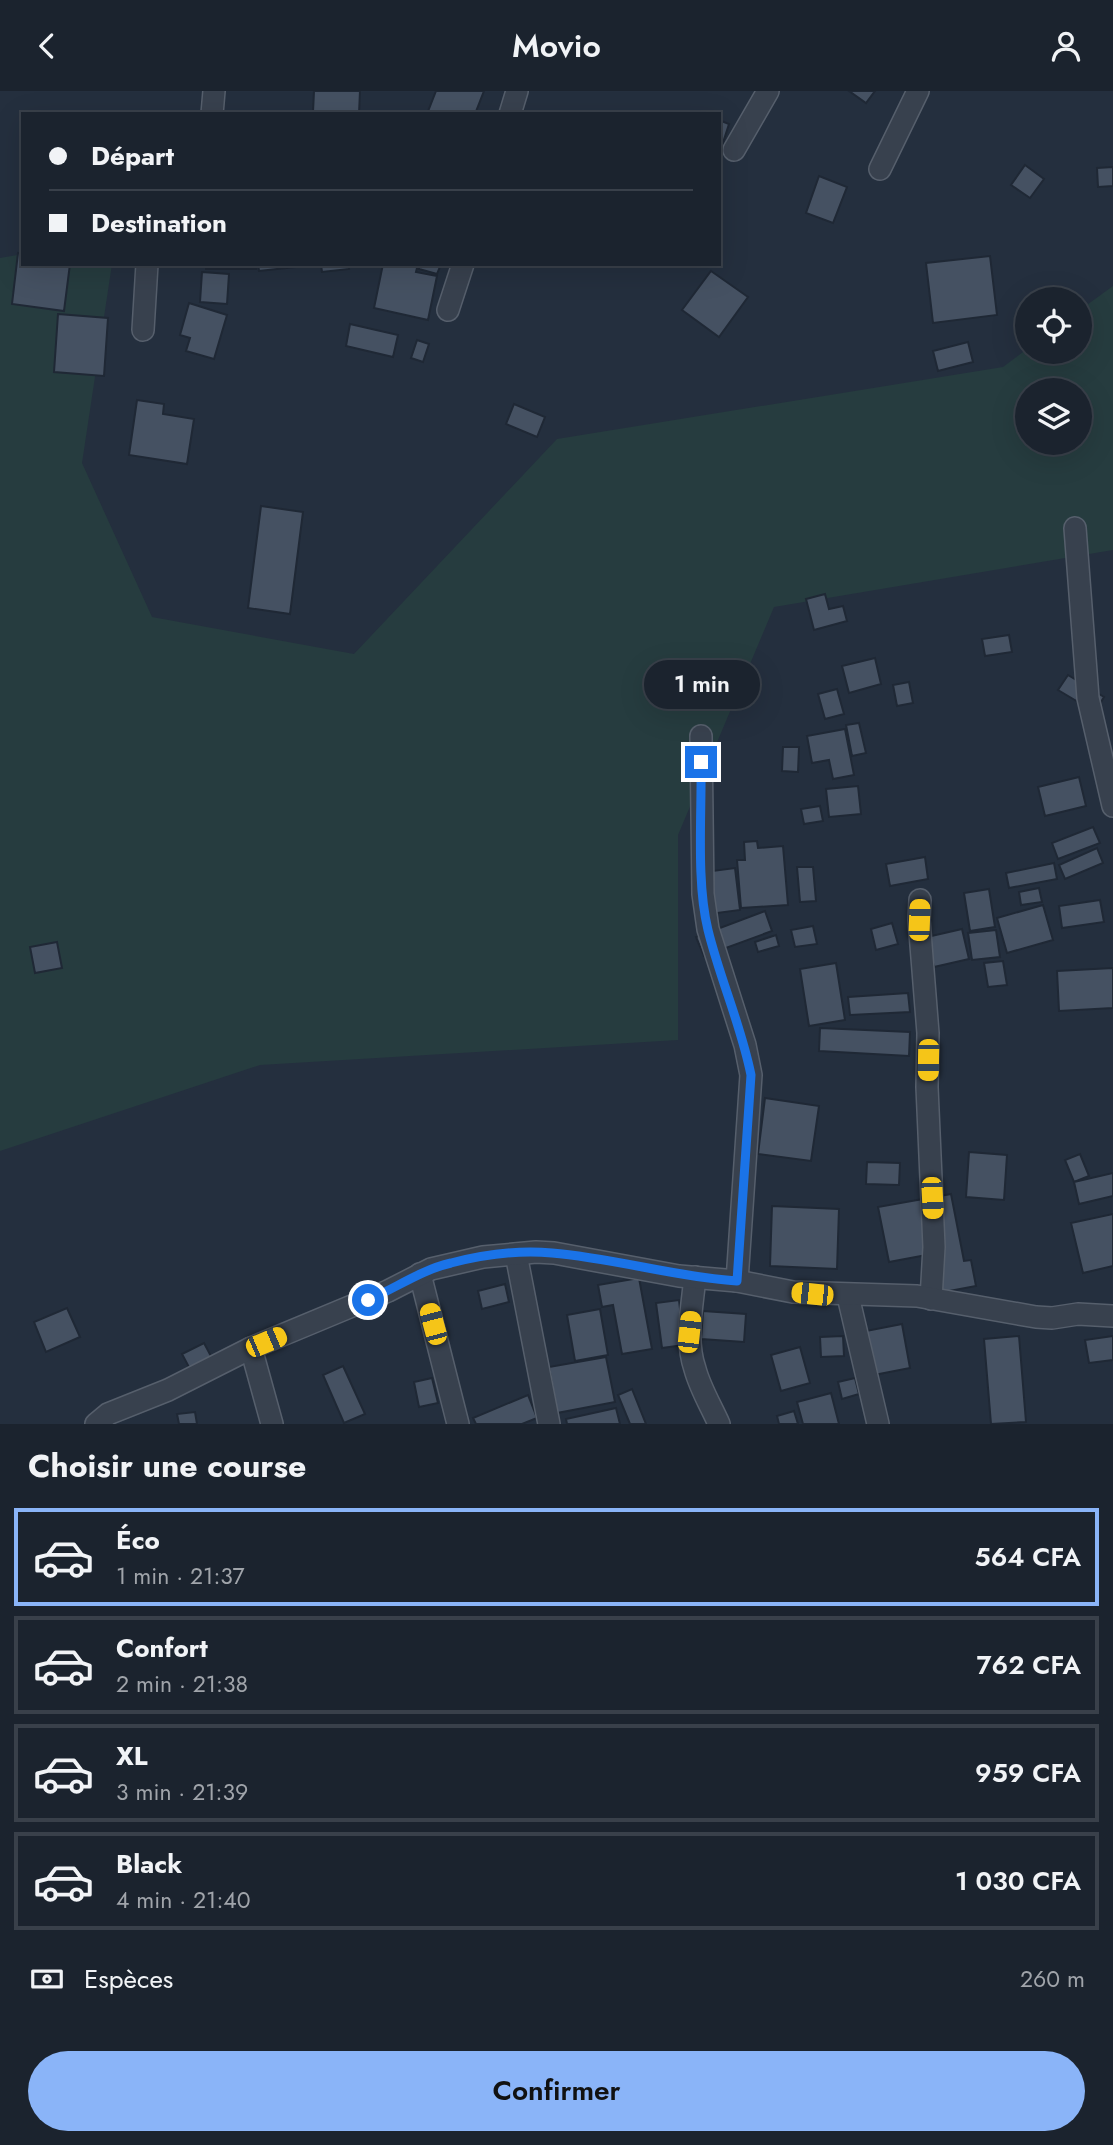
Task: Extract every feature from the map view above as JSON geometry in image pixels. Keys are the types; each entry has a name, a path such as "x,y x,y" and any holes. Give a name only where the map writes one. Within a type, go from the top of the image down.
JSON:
{"street":[{"path":"212,112 214,91"},
{"path":"511,112 517,91"},
{"path":"734,150 768,91"},
{"path":"880,169 918,91"},
{"path":"143,330 147,266"},
{"path":"448,310 462,266"},
{"path":"1075,528 1088,698 1113,806"},
{"path":"701,736 704,906 708,929 745,1045 751,1075 737,1281"},
{"path":"920,900 919,920 928,1033 927,1087 934,1247 931,1299"},
{"path":"96,1424 108,1414 168,1389 251,1348 359,1304 420,1274 458,1262 516,1254 554,1253 793,1292 848,1296 899,1295 1035,1317 1052,1318 1078,1314 1113,1316"},
{"path":"516,1254 549,1424"},
{"path":"420,1274 458,1424"},
{"path":"695,1277 689,1332 691,1349 695,1369 719,1424"},
{"path":"848,1296 878,1424"},
{"path":"251,1348 272,1424"}],"green space":[{"path":"21,254 21,266 112,266 82,463 152,617 354,654 557,439 1003,367 1015,358 1015,364 1092,364 1092,301 1113,286 1113,550 774,607 678,835 678,1040 260,1065 0,1151 0,258"}],"building":[{"path":"314,91 360,91 359,112 313,112"},
{"path":"436,91 484,91 476,112 428,112"},
{"path":"849,91 875,91 866,103"},
{"path":"721,121 729,124 721,149"},
{"path":"1025,165 1044,179 1030,198 1011,185"},
{"path":"1113,167 1113,186 1098,187 1097,168"},
{"path":"819,176 847,187 833,223 806,213"},
{"path":"18,253 21,254 21,266 70,266 64,311 12,304"},
{"path":"990,256 997,315 933,323 926,263"},
{"path":"206,266 256,266 256,269 206,269"},
{"path":"258,266 295,266 295,267 259,271"},
{"path":"321,266 348,266 349,269 322,272"},
{"path":"383,266 418,266 416,272 437,276 428,320 374,308"},
{"path":"420,266 440,266 437,274 419,269"},
{"path":"711,271 748,297 719,337 682,310"},
{"path":"202,272 229,274 227,304 200,302"},
{"path":"189,303 227,315 214,359 186,351 190,338 180,335"},
{"path":"58,314 108,318 104,376 54,372"},
{"path":"350,324 398,335 393,357 346,346"},
{"path":"417,340 429,344 423,362 411,358"},
{"path":"968,342 973,362 938,371 933,351"},
{"path":"137,400 164,404 163,414 194,419 187,464 129,455"},
{"path":"514,404 545,417 537,437 506,424"},
{"path":"261,506 303,512 290,614 248,608"},
{"path":"825,594 829,609 843,606 847,621 814,630 806,599"},
{"path":"1009,635 1012,652 985,656 982,639"},
{"path":"875,658 881,684 849,693 842,666"},
{"path":"1068,675 1104,697 1095,712 1058,690"},
{"path":"909,682 913,703 897,706 893,685"},
{"path":"837,689 844,714 825,719 818,694"},
{"path":"859,723 866,753 852,756 846,725"},
{"path":"845,729 854,775 833,779 829,760 812,763 807,736"},
{"path":"783,747 799,747 798,772 782,771"},
{"path":"1079,777 1086,806 1045,816 1038,787"},
{"path":"858,786 861,814 829,817 826,789"},
{"path":"820,806 823,821 804,824 801,809"},
{"path":"1093,827 1100,843 1058,859 1052,843"},
{"path":"757,841 758,848 783,846 788,905 741,908 737,860 745,860 744,842"},
{"path":"1097,848 1103,863 1065,879 1059,865"},
{"path":"925,857 928,879 890,886 886,864"},
{"path":"1054,863 1057,879 1009,888 1006,873"},
{"path":"797,867 813,867 816,901 800,902"},
{"path":"735,868 740,910 702,915 697,873"},
{"path":"1039,888 1042,902 1021,905 1019,892"},
{"path":"989,889 995,927 970,931 964,893"},
{"path":"1100,900 1104,922 1062,928 1059,906"},
{"path":"1043,905 1053,940 1007,953 997,918"},
{"path":"765,911 772,931 704,956 696,937"},
{"path":"892,923 898,944 876,950 871,929"},
{"path":"813,926 817,944 795,947 791,930"},
{"path":"962,929 969,959 934,967 927,937"},
{"path":"996,930 1000,957 972,960 968,933"},
{"path":"776,935 779,946 758,952 755,942"},
{"path":"57,942 62,968 35,973 30,947"},
{"path":"1003,961 1007,985 988,987 984,963"},
{"path":"836,963 845,1020 809,1026 800,969"},
{"path":"1113,968 1113,1008 1059,1011 1057,971"},
{"path":"908,993 910,1012 850,1015 848,997"},
{"path":"820,1028 910,1032 909,1056 819,1051"},
{"path":"765,1098 819,1106 811,1161 758,1154"},
{"path":"969,1152 1007,1155 1004,1200 966,1197"},
{"path":"1080,1154 1089,1176 1074,1182 1065,1160"},
{"path":"867,1162 900,1163 899,1185 866,1184"},
{"path":"1113,1173 1113,1196 1079,1204 1074,1182"},
{"path":"951,1194 964,1261 971,1260 976,1286 928,1295 937,1253 889,1262 878,1207"},
{"path":"772,1206 839,1209 837,1269 770,1266"},
{"path":"1113,1214 1113,1266 1083,1273 1071,1223"},
{"path":"639,1278 652,1349 622,1354 613,1305 602,1307 598,1285"},
{"path":"505,1284 509,1302 482,1309 478,1291"},
{"path":"679,1300 684,1345 662,1348 656,1303"},
{"path":"67,1308 80,1337 46,1352 34,1322"},
{"path":"600,1309 608,1355 575,1361 567,1315"},
{"path":"703,1311 746,1314 744,1342 701,1339"},
{"path":"902,1324 910,1368 874,1375 866,1331"},
{"path":"843,1336 844,1356 821,1357 820,1337"},
{"path":"1019,1336 1026,1422 991,1424 984,1339"},
{"path":"1113,1336 1113,1360 1089,1363 1085,1340"},
{"path":"204,1343 213,1360 191,1371 182,1354"},
{"path":"800,1347 810,1383 781,1391 771,1355"},
{"path":"606,1357 615,1402 557,1413 549,1367"},
{"path":"343,1366 365,1414 344,1423 323,1375"},
{"path":"432,1378 438,1403 419,1407 414,1382"},
{"path":"855,1378 859,1394 842,1399 838,1382"},
{"path":"632,1389 646,1424 630,1424 618,1395"},
{"path":"831,1393 839,1424 803,1424 797,1402"},
{"path":"528,1395 537,1418 522,1424 476,1424 473,1418"},
{"path":"616,1408 620,1424 567,1424 566,1419"},
{"path":"794,1411 798,1424 779,1424 777,1416"},
{"path":"195,1412 197,1424 179,1424 177,1414"}],"route":[{"path":"368,1300 431,1269 450,1263 536,1252 607,1261 679,1276 737,1281 751,1075 745,1045 708,929 703,894 701,762"}]}
